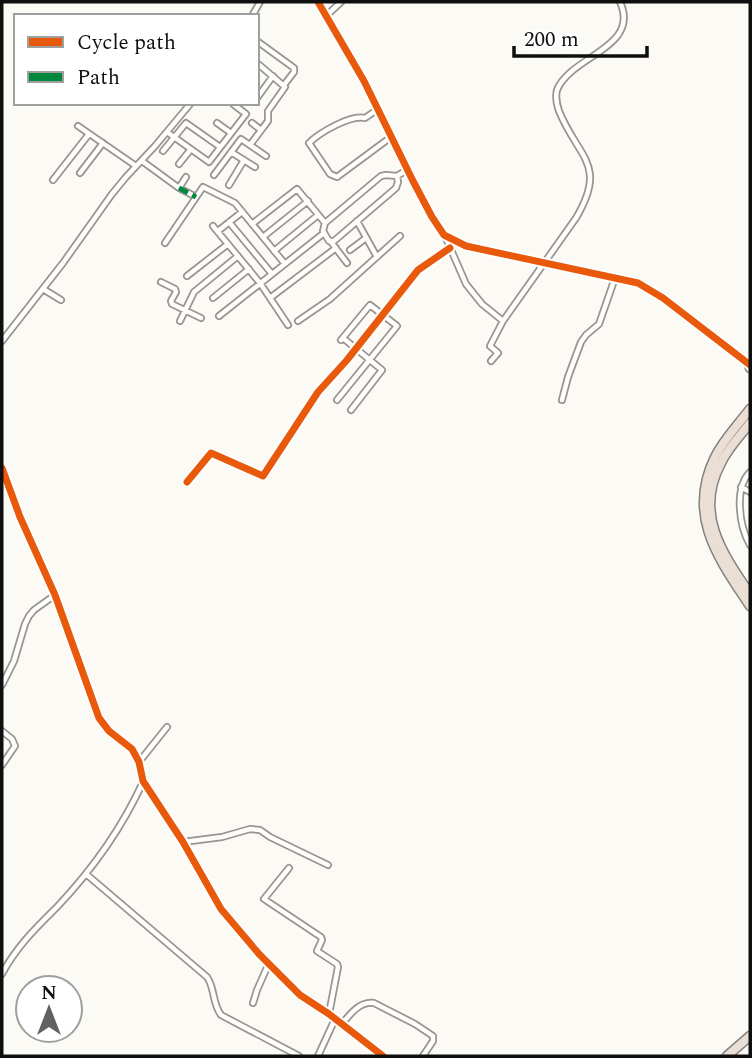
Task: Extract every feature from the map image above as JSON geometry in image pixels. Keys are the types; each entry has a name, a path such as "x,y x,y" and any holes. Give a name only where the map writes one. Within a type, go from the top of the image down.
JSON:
{"highway":[{"path":"750,409 715,457 705,487 705,503 708,534 713,547 750,606"},
{"path":"750,423 715,474 710,503 711,519 719,545 750,594"},
{"path":"727,1056 750,1036"}],"street":[{"path":"318,2 364,81 407,170 444,235 466,284 482,304 503,321"},
{"path":"326,16 341,2"},
{"path":"491,361 498,353 489,346 503,321 576,218 590,188 591,172 588,163 566,129 557,106 557,90 570,73 609,45 621,32 625,12 620,2"},
{"path":"250,145 269,118 268,111 294,72 293,68 259,42"},
{"path":"259,66 284,85"},
{"path":"260,90 273,76"},
{"path":"2,341 63,263 112,194 189,105"},
{"path":"167,132 209,162 246,114 234,105"},
{"path":"378,109 365,118 355,116 317,135 309,143 330,174 337,177 391,137"},
{"path":"163,151 186,123 220,147"},
{"path":"217,123 231,133"},
{"path":"252,123 261,130"},
{"path":"78,126 136,166"},
{"path":"52,180 89,134"},
{"path":"215,175 241,139 265,156"},
{"path":"80,173 103,143"},
{"path":"179,164 191,149"},
{"path":"232,152 254,167"},
{"path":"229,185 244,160"},
{"path":"142,161 196,198"},
{"path":"347,263 324,233 325,223 381,176 397,176 407,170"},
{"path":"331,242 396,188 397,176"},
{"path":"179,188 186,177"},
{"path":"165,243 203,187 231,200 285,264"},
{"path":"252,224 297,188 325,223"},
{"path":"263,237 308,201"},
{"path":"218,231 242,212"},
{"path":"274,251 318,215"},
{"path":"357,221 377,257"},
{"path":"229,222 272,274"},
{"path":"213,226 260,283 288,325"},
{"path":"219,316 324,233"},
{"path":"444,235 466,246 638,283 663,298 750,366"},
{"path":"298,321 330,299 400,236"},
{"path":"350,250 366,238"},
{"path":"187,276 228,244"},
{"path":"270,298 336,248"},
{"path":"187,482 211,453 262,476 318,392 418,270 450,248"},
{"path":"180,321 194,292 238,256"},
{"path":"213,298 249,269"},
{"path":"562,400 581,342 599,324 615,278"},
{"path":"161,282 174,288 176,292 172,303 201,318"},
{"path":"43,289 61,300"},
{"path":"337,400 370,359 397,326 370,306 342,339 356,348 370,359 382,370 351,410"},
{"path":"2,468 20,517 55,595 99,718 109,731 132,750 139,762 143,781 183,842 221,909 300,995 383,1056"},
{"path":"750,472 741,487 740,503 750,545"},
{"path":"741,487 750,492"},
{"path":"2,685 14,661 29,616 55,595"},
{"path":"139,762 167,727"},
{"path":"2,731 12,739 15,746 2,765"},
{"path":"2,974 15,951 86,874 120,826 143,781"},
{"path":"183,842 222,837 250,829 260,830 328,865"},
{"path":"289,868 264,900 321,937 317,951 338,966 329,1014"},
{"path":"86,874 207,977 221,1015 299,1056"},
{"path":"253,1003 269,963"},
{"path":"342,1024 360,1006 368,1002 374,1003 433,1036 424,1056"},
{"path":"318,1056 335,1019"}],"marked path":[{"path":"179,188 196,197"}],"cycle path":[{"path":"318,2 364,81 413,181 444,235 466,246 638,283 663,298 750,365"},
{"path":"187,482 211,453 263,476 318,392 347,360 418,270 450,248"},
{"path":"2,468 20,517 55,595 99,718 109,731 132,749 139,762 143,781 183,842 221,909 259,954 300,995 383,1056"}]}
